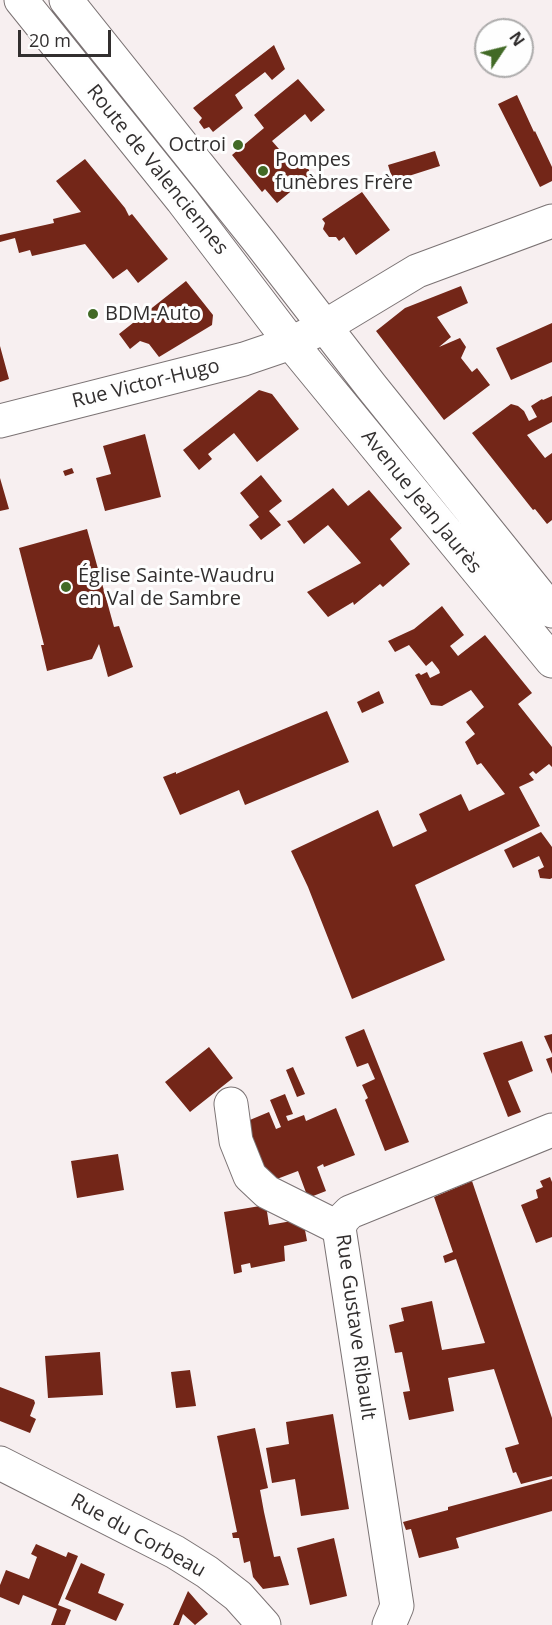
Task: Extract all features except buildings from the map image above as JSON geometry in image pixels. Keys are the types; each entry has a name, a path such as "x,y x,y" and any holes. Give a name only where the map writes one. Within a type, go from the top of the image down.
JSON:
{"main road":[{"name":"Route de Valenciennes","path":"21,0 195,217 291,343"},
{"name":"Route de Valenciennes","path":"66,0 324,327"},
{"name":"Rue Victor-Hugo","path":"0,421 232,362 291,343 324,327 417,272 552,221"},
{"name":"Avenue Jean Jaurès","path":"324,327 552,611"},
{"name":"Avenue Jean Jaurès","path":"291,343 552,661"},
{"path":"392,466 418,445"},
{"path":"231,1104 236,1141 250,1176 267,1192 339,1228"},
{"name":"Rue Gustave Ribault","path":"389,1625 397,1606 339,1228 343,1219 350,1212 552,1130"},
{"name":"Rue du Corbeau","path":"0,1463 183,1557 238,1596 264,1625"}],"place":[{"name":"Octroi","path":"238,145"},
{"name":"Pompes funèbres Frère","path":"263,171"},
{"name":"BDM-Auto","path":"93,314"},
{"name":"Église Sainte-Waudru en Val de Sambre","path":"66,587"}]}
